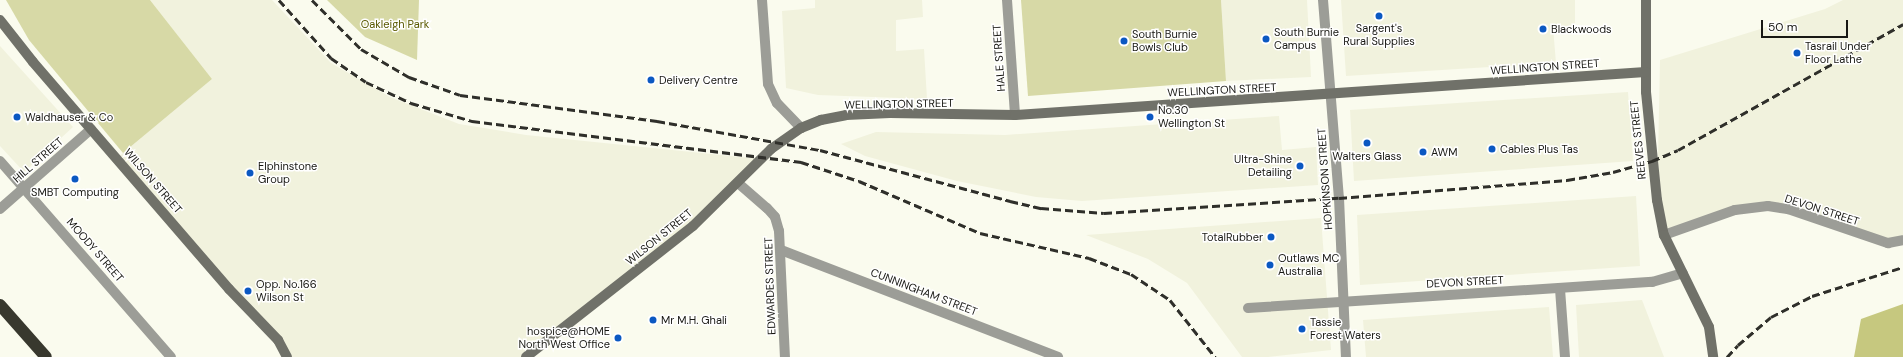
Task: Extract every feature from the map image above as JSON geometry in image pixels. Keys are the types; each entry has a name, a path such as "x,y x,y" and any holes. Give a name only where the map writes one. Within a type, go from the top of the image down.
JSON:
{"highway":[{"path":"0,306 46,357"}],"street":[{"path":"762,0 768,84 777,103 800,128"},
{"name":"HALE STREET","path":"1008,0 1015,114"},
{"name":"HOPKINSON STREET","path":"1323,0 1331,95 1346,357"},
{"name":"REEVES STREET","path":"1646,0 1646,72 1652,162 1664,235 1708,327 1713,357"},
{"name":"WILSON STREET","path":"0,20 91,129 256,319 278,340 287,357"},
{"name":"WELLINGTON STREET","path":"800,128 846,115 1015,114 1331,95 1646,72"},
{"name":"WILSON STREET","path":"526,357 664,250 738,183 771,149 800,128"},
{"name":"HILL STREET","path":"0,209 91,129"},
{"name":"MOODY STREET","path":"0,161 171,357"},
{"name":"EDWARDES STREET","path":"738,183 775,217 781,250 785,357"},
{"name":"DEVON STREET","path":"1664,235 1735,210 1768,206 1788,209 1882,241 1903,240"},
{"name":"CUNNINGHAM STREET","path":"781,250 1058,357"},
{"name":"DEVON STREET","path":"1248,308 1343,300 1560,289 1652,282 1683,273"},
{"path":"1560,289 1565,357"}],"shaded area":[{"path":"150,0 272,0 331,63 390,97 459,124 526,135 760,159 738,183 526,357 287,357 117,158 212,79"},
{"path":"815,0 922,0 923,17 896,20 896,51 924,49 927,99 818,95 786,88 782,11 815,8"},
{"name":"South Burnie Campus","path":"1221,0 1307,0 1311,77 1226,81"},
{"path":"1341,0 1575,0 1575,26 1553,27 1556,63 1346,76"},
{"path":"1843,0 1903,0 1903,240 1888,243 1768,206 1664,235 1658,159 1660,60 1825,9"},
{"path":"0,46 73,127 24,172 0,146"},
{"path":"1628,92 1633,161 1354,181 1350,110"},
{"path":"1279,116 1282,150 1316,147 1318,185 1082,201 1036,197 957,181 865,156 841,144 876,132 1005,135"},
{"path":"1636,196 1640,266 1360,285 1357,215"},
{"path":"1321,218 1331,350 1268,357 1242,357 1187,283 1148,259 1086,235"},
{"path":"1642,300 1664,357 1579,357 1576,305"},
{"path":"1549,307 1553,357 1366,357 1363,320"}],"green space":[{"path":"6,0 150,0 212,79 123,153 29,40"},
{"name":"Oakleigh Park","path":"327,0 419,0 417,60 365,37"},
{"name":"South Burnie Bowls Club","path":"1021,0 1221,0 1226,81 1028,96"},
{"path":"1903,304 1903,357 1854,357 1861,319"}],"railway":[{"path":"279,0 331,58 366,82 411,103 472,121 801,162 859,181 980,233 1089,258 1131,274 1170,300 1215,357"},
{"path":"312,0 361,49 409,77 460,95 657,121 820,150 1041,208 1104,213 1339,198 1567,180 1613,172 1652,161 1678,150 1903,24"},
{"path":"1727,357 1738,345 1771,317 1812,296 1903,267"}],"place":[{"name":"Sargent's Rural Supplies","path":"1379,16"},
{"name":"Blackwoods","path":"1543,29"},
{"name":"South Burnie Campus","path":"1266,39"},
{"name":"South Burnie Bowls Club","path":"1124,41"},
{"name":"Tasrail Under Floor Lathe","path":"1797,53"},
{"name":"Delivery Centre","path":"651,80"},
{"name":"Waldhauser & Co","path":"17,117"},
{"name":"No.30 Wellington St","path":"1150,117"},
{"name":"Walters Glass","path":"1367,143"},
{"name":"Cables Plus Tas","path":"1492,149"},
{"name":"AWM","path":"1423,152"},
{"name":"Ultra-Shine Detailing","path":"1300,166"},
{"name":"Elphinstone Group","path":"250,173"},
{"name":"SMBT Computing","path":"75,179"},
{"name":"TotalRubber","path":"1271,237"},
{"name":"Outlaws MC Australia","path":"1270,265"},
{"name":"Opp. No.166 Wilson St","path":"248,291"},
{"name":"Mr M.H. Ghali","path":"653,320"},
{"name":"Tassie Forest Waters","path":"1302,329"},
{"name":"hospice@HOME North West Office","path":"618,338"}]}
